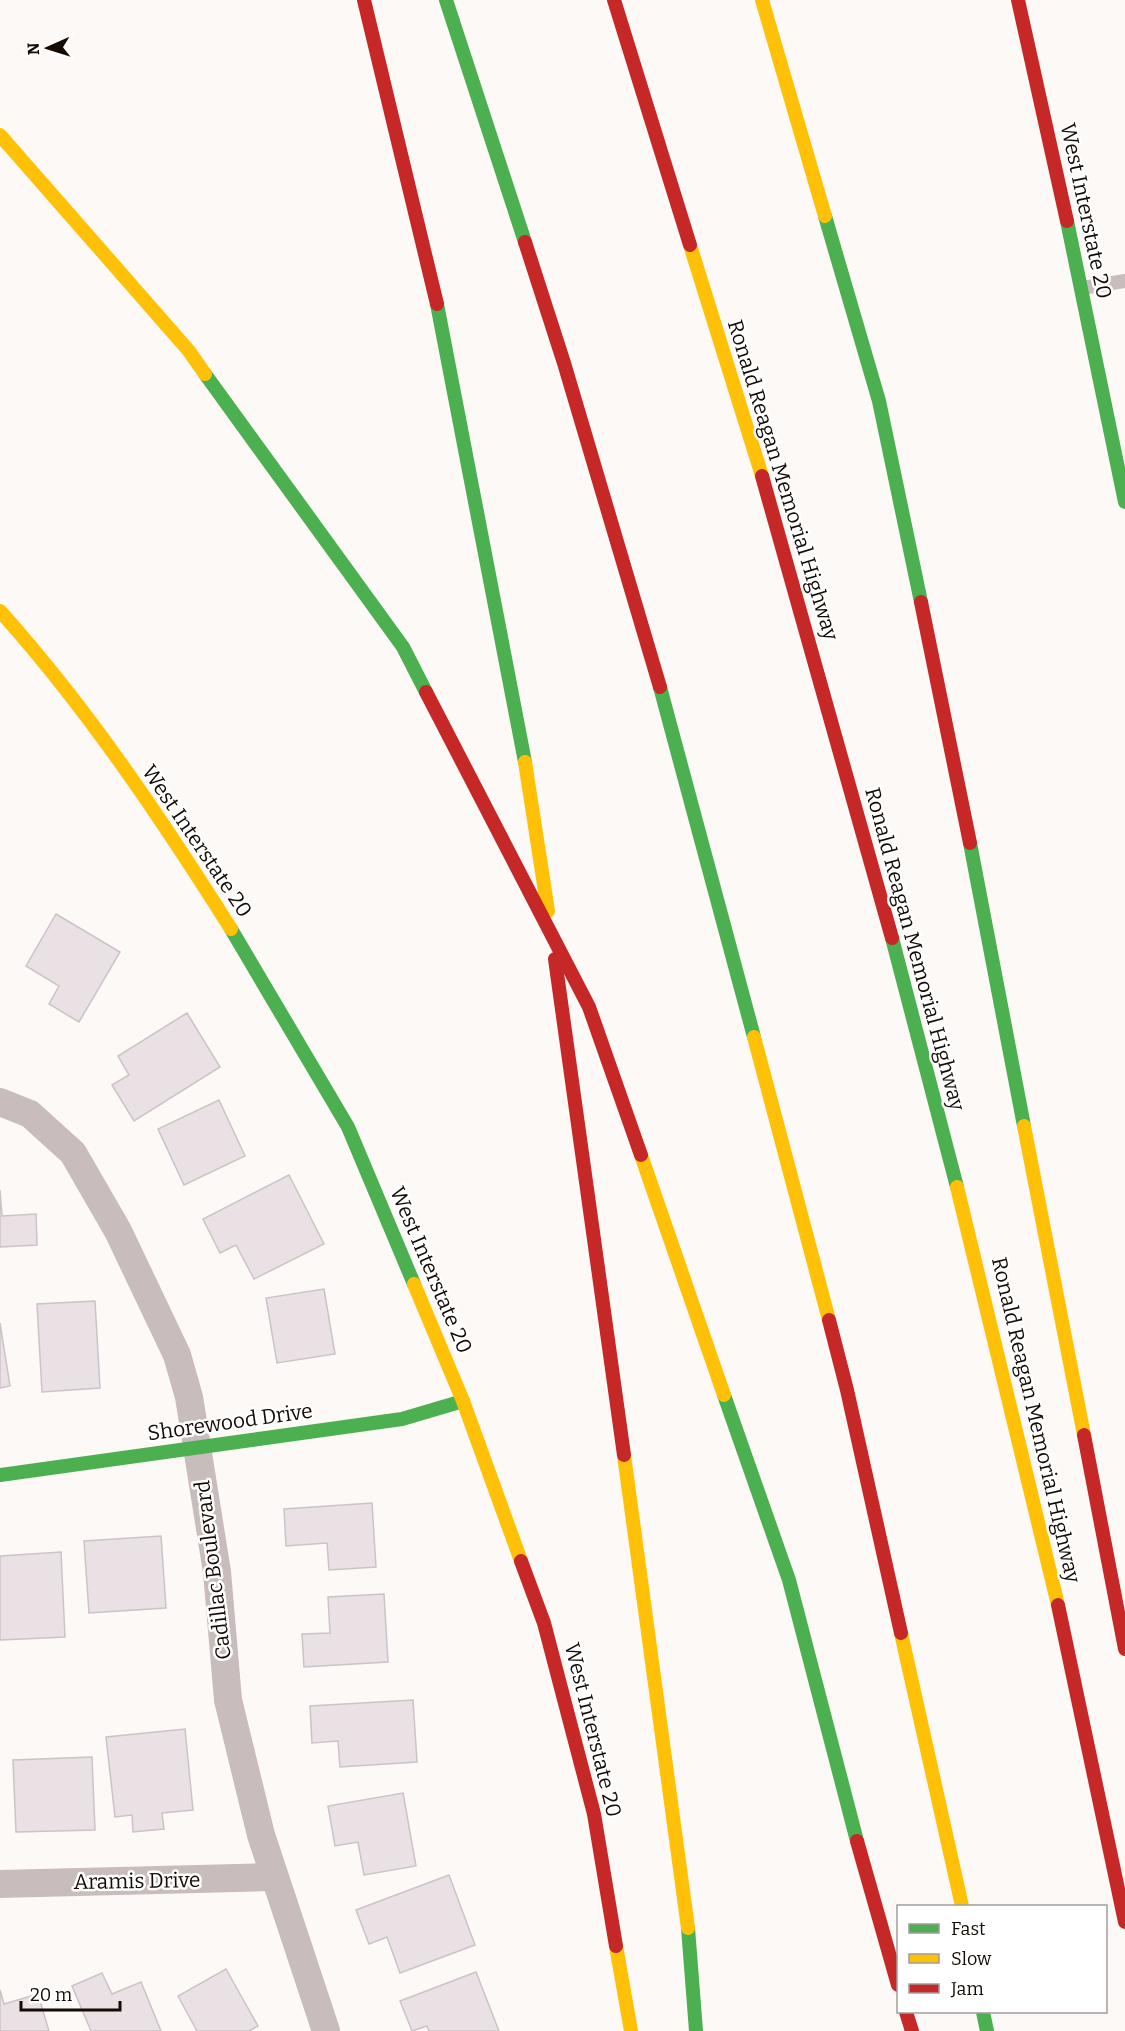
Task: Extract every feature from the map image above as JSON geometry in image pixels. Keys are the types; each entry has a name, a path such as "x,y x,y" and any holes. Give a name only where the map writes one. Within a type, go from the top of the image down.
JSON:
{"main road":[{"path":"364,0 445,336 534,807 686,1908 696,2031"},
{"path":"446,0 564,363 669,716 847,1390 962,1905"},
{"name":"Ronald Reagan Memorial Highway","path":"614,0 775,518 886,916 985,1294 1053,1582 1125,1922"},
{"path":"762,0 879,401 954,763 1125,1649"},
{"name":"West Interstate 20","path":"1018,0 1082,288 1125,502"},
{"path":"0,135 189,351 403,647 588,1006 789,1580 863,1862 897,1981"},
{"name":"West Interstate 20","path":"0,611 35,650 168,829 264,982 348,1127 463,1401 547,1634 594,1814 631,2031"},
{"name":"Shorewood Drive","path":"0,1475 402,1419 463,1401"},
{"path":"906,2013 912,2031"},
{"path":"983,2013 987,2031"}],"street":[{"name":"Cadillac Boulevard","path":"0,1102 30,1114 73,1153 118,1231 177,1355 189,1397 217,1572 228,1700 261,1835 326,2031"},
{"name":"Aramis Drive","path":"0,1884 274,1877"}],"lane":[{"path":"1082,288 1125,281"}],"building":[{"path":"56,914 120,952 79,1022 49,1004 59,986 26,966"},
{"path":"187,1013 220,1067 134,1121 112,1085 129,1075 118,1056"},
{"path":"219,1100 245,1156 184,1185 158,1129"},
{"path":"289,1175 324,1244 254,1279 236,1245 220,1253 203,1219"},
{"path":"0,1190 2,1216 36,1214 37,1245 0,1247"},
{"path":"324,1289 335,1354 277,1363 266,1298"},
{"path":"95,1301 100,1388 42,1392 37,1304"},
{"path":"0,1323 10,1386 0,1388"},
{"path":"372,1503 376,1567 329,1570 327,1543 286,1546 284,1509"},
{"path":"161,1536 166,1608 89,1613 84,1541"},
{"path":"61,1552 65,1637 0,1640 0,1556"},
{"path":"384,1594 388,1662 304,1667 302,1634 330,1633 328,1597"},
{"path":"413,1700 417,1762 340,1767 338,1741 312,1743 310,1706"},
{"path":"185,1729 193,1810 162,1813 164,1829 133,1832 132,1815 115,1817 106,1737"},
{"path":"92,1757 95,1830 16,1832 13,1760"},
{"path":"403,1793 416,1866 364,1875 358,1842 335,1846 328,1806"},
{"path":"449,1875 475,1945 400,1973 387,1937 369,1944 356,1910"},
{"path":"226,1969 258,2026 249,2031 197,2031 178,1996"},
{"path":"476,1972 499,2031 429,2031 427,2026 412,2031 400,2001"},
{"path":"102,1973 112,1994 141,1982 161,2031 91,2031 72,1986"},
{"path":"0,1990 4,2004 38,1994 49,2031 0,2031"}],"traffic: fast":[{"path":"446,0 525,242"},
{"path":"825,216 879,401 921,602"},
{"path":"1067,221 1125,502"},
{"path":"437,304 525,762"},
{"path":"205,374 403,647 426,692"},
{"path":"660,687 754,1037"},
{"path":"970,843 1024,1126"},
{"path":"231,929 348,1127 414,1284"},
{"path":"892,938 957,1187"},
{"path":"724,1395 789,1580 857,1841"},
{"path":"0,1475 402,1419 463,1401"},
{"path":"688,1928 696,2031"},
{"path":"983,2013 987,2031"}],"traffic: slow":[{"path":"762,0 825,216"},
{"path":"0,135 189,351 205,374"},
{"path":"690,245 762,476"},
{"path":"0,611 93,725 178,846 231,929"},
{"path":"525,762 548,911"},
{"path":"754,1037 829,1320"},
{"path":"1024,1126 1084,1435"},
{"path":"641,1155 724,1395"},
{"path":"957,1187 1058,1605"},
{"path":"414,1284 463,1401 521,1561"},
{"path":"624,1455 688,1928"},
{"path":"901,1633 962,1905"},
{"path":"616,1946 631,2031"}],"traffic: jam":[{"path":"364,0 437,304"},
{"path":"614,0 690,245"},
{"path":"1018,0 1067,221"},
{"path":"525,242 564,363 660,687"},
{"path":"762,476 892,938"},
{"path":"921,602 970,843"},
{"path":"426,692 589,1007 641,1155"},
{"path":"555,959 624,1455"},
{"path":"829,1320 847,1390 901,1633"},
{"path":"1084,1435 1125,1649"},
{"path":"521,1561 544,1623 594,1814 616,1946"},
{"path":"1058,1605 1125,1922"},
{"path":"857,1841 897,1981"},
{"path":"906,2013 912,2031"}]}
